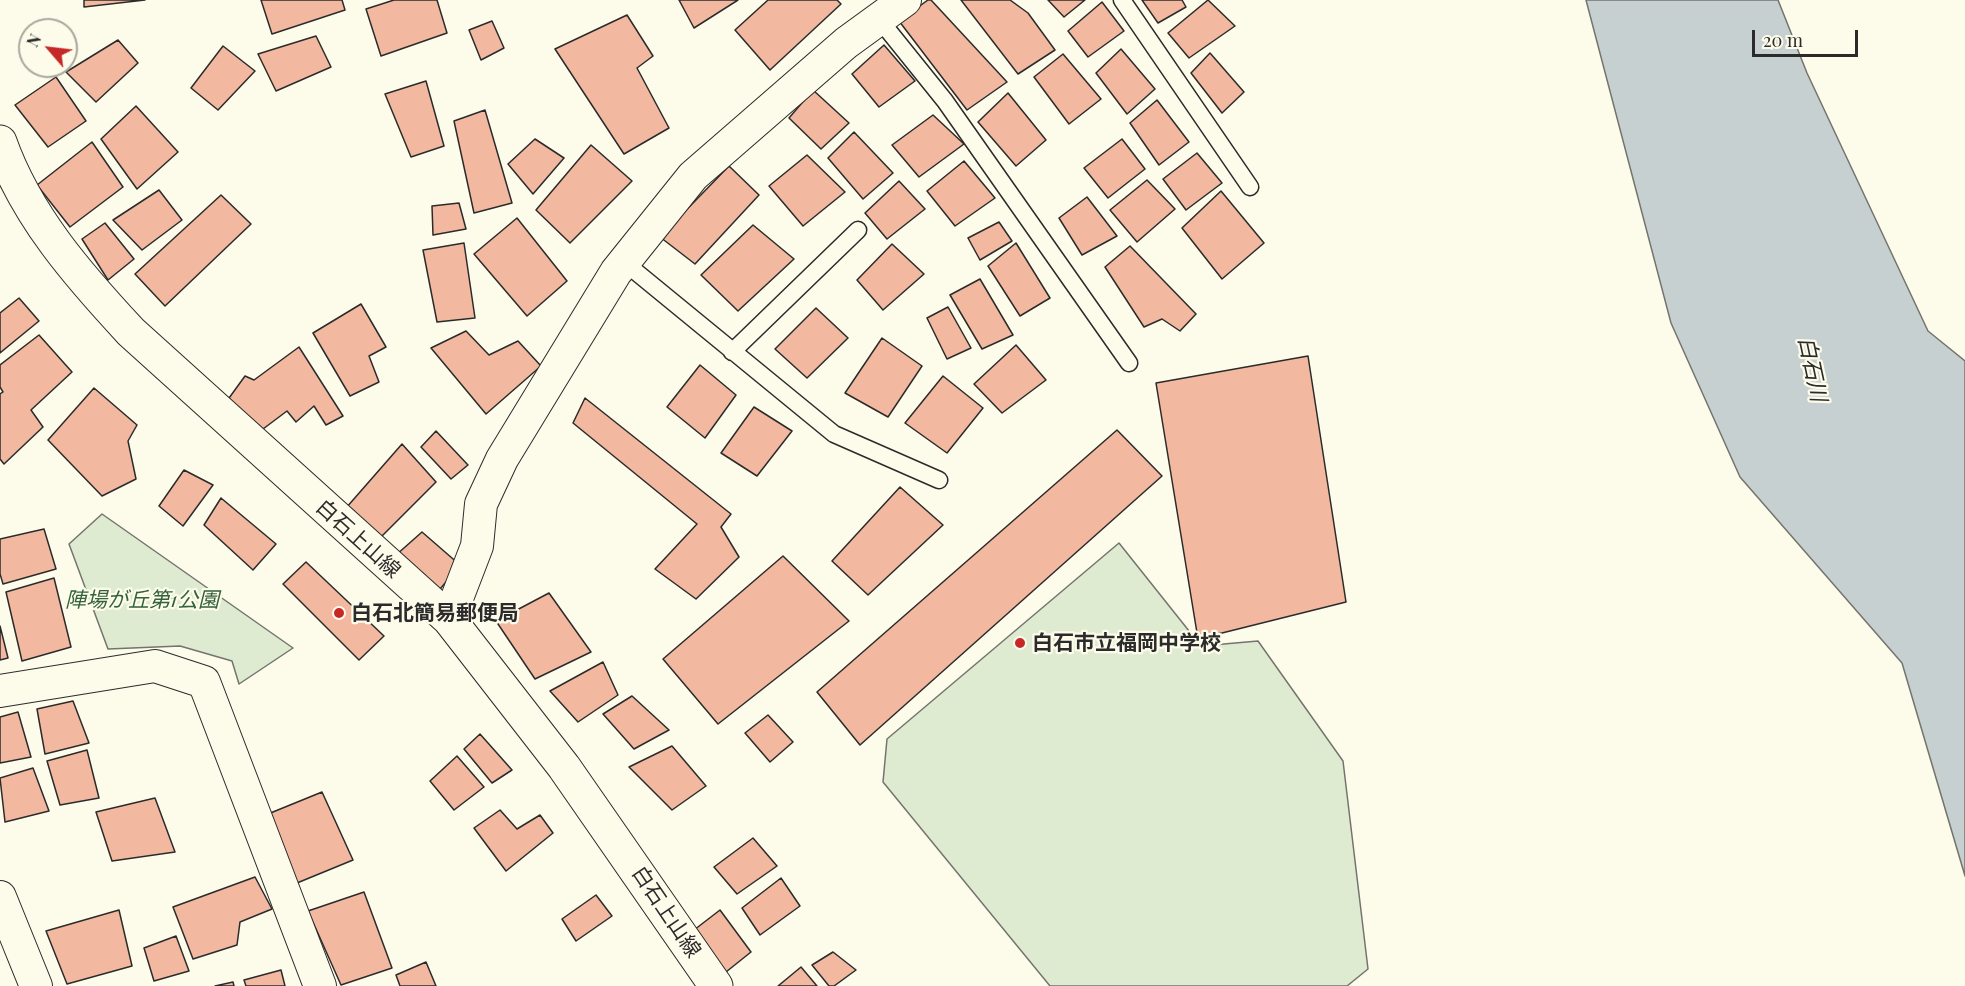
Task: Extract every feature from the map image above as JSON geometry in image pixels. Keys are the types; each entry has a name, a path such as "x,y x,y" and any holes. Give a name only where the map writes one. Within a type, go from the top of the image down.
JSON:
{"main road":[{"name":"白石上山線","path":"2,154 26,198 54,241 88,286 131,332 448,619 564,767 716,986"}],"street":[{"path":"448,619 477,546 481,504 502,459 624,262 693,176 846,43 905,0"},
{"path":"0,691 154,666 204,682 320,986"},
{"path":"0,897 36,986"}],"lane":[{"path":"1122,0 1250,187"},
{"path":"879,19 945,101 1129,363"},
{"path":"732,352 858,230"},
{"path":"624,262 834,434 939,480"}],"green space":[{"name":"陣場が丘第1公園","path":"102,514 293,648 239,684 232,661 180,646 108,649 69,544"},
{"path":"1119,543 1201,646 1258,641 1343,761 1368,969 1347,986 1050,986 883,782 887,739"}],"water":[{"name":"白石川","path":"1586,0 1778,0 1807,73 1928,331 1965,361 1965,876 1902,663 1740,477 1671,323"}],"building":[{"path":"84,0 145,0 84,7"},
{"path":"261,0 342,0 345,10 272,34"},
{"path":"394,0 437,0 447,33 381,56 366,9"},
{"path":"679,0 738,0 694,28"},
{"path":"768,0 837,0 841,4 770,70 735,30"},
{"path":"931,0 1007,82 967,110 899,21"},
{"path":"961,0 1010,0 1028,13 1055,50 1018,74"},
{"path":"1048,0 1085,0 1064,17"},
{"path":"1142,0 1182,0 1186,7 1158,23"},
{"path":"1208,0 1235,26 1189,58 1168,33"},
{"path":"1102,2 1124,31 1088,57 1068,31"},
{"path":"627,15 653,56 637,68 669,128 624,154 555,49"},
{"path":"492,21 504,48 481,60 469,30"},
{"path":"316,36 331,67 276,91 258,54"},
{"path":"118,40 138,63 96,102 72,78 78,78 78,65"},
{"path":"884,45 915,81 879,107 852,74"},
{"path":"223,46 255,71 218,110 191,88"},
{"path":"1121,49 1155,89 1127,114 1096,73"},
{"path":"1210,53 1244,92 1222,113 1191,73"},
{"path":"1063,54 1101,99 1069,124 1034,77"},
{"path":"57,78 86,121 48,147 15,105"},
{"path":"426,81 444,146 411,157 385,94"},
{"path":"813,90 849,123 821,149 789,118"},
{"path":"1008,93 1046,140 1016,166 978,122"},
{"path":"1157,100 1189,142 1159,165 1130,123"},
{"path":"136,106 178,152 137,189 101,139"},
{"path":"485,110 512,203 474,213 454,121"},
{"path":"933,115 964,144 919,177 892,145"},
{"path":"854,132 893,173 863,199 828,158"},
{"path":"535,139 564,158 533,194 508,164"},
{"path":"1122,139 1145,169 1108,198 1084,168"},
{"path":"92,142 123,187 70,227 37,185"},
{"path":"591,145 632,181 570,243 536,210"},
{"path":"1197,153 1222,183 1186,210 1163,179"},
{"path":"807,155 845,192 803,226 769,186"},
{"path":"964,161 995,198 955,226 927,191"},
{"path":"729,166 759,195 695,264 660,237"},
{"path":"1147,180 1175,209 1137,242 1110,210"},
{"path":"899,181 925,209 887,239 865,213"},
{"path":"159,190 182,220 142,250 113,220"},
{"path":"1221,191 1264,243 1222,279 1182,228"},
{"path":"221,195 251,224 165,306 135,274"},
{"path":"1087,197 1117,236 1082,255 1059,218"},
{"path":"459,203 466,229 433,235 432,206"},
{"path":"517,218 567,281 527,316 474,254"},
{"path":"999,222 1012,241 980,260 968,238"},
{"path":"105,223 134,259 108,280 82,239"},
{"path":"753,225 794,259 738,311 701,275"},
{"path":"464,243 475,318 437,322 423,250"},
{"path":"1016,243 1050,298 1020,316 988,266"},
{"path":"892,244 924,274 883,310 857,280"},
{"path":"1130,246 1196,314 1180,331 1162,319 1144,327 1105,267"},
{"path":"980,279 1013,335 982,349 950,295"},
{"path":"19,298 39,321 0,353 0,313"},
{"path":"361,304 386,347 369,356 379,382 350,396 313,333"},
{"path":"948,307 971,348 947,359 927,318"},
{"path":"816,308 848,338 807,378 775,349"},
{"path":"466,331 489,355 518,341 541,366 486,414 431,348"},
{"path":"39,335 72,372 31,410 43,427 4,464 0,459 0,394 3,392 0,387 0,365"},
{"path":"882,338 922,366 888,417 845,393"},
{"path":"1016,345 1046,380 1002,413 974,384"},
{"path":"299,347 343,416 326,425 314,406 296,422 287,411 255,435 224,405 245,376 254,380"},
{"path":"1308,356 1346,602 1198,639 1156,383"},
{"path":"700,365 736,395 705,438 667,407"},
{"path":"943,376 983,408 947,453 905,423"},
{"path":"94,388 137,425 128,441 136,479 102,496 48,440"},
{"path":"585,398 731,514 721,527 739,557 696,599 655,569 697,524 573,423"},
{"path":"754,407 792,431 757,476 721,453"},
{"path":"1117,430 1162,476 860,745 817,692"},
{"path":"436,431 468,465 451,479 421,447"},
{"path":"402,444 436,482 376,542 346,508"},
{"path":"184,470 213,485 183,526 159,506"},
{"path":"900,487 943,525 868,595 832,561"},
{"path":"221,498 276,544 253,570 204,525"},
{"path":"44,529 56,569 3,584 0,574 0,539"},
{"path":"422,532 460,565 431,600 387,563"},
{"path":"783,556 849,621 718,724 663,659"},
{"path":"306,562 384,636 359,660 283,584"},
{"path":"54,578 71,647 22,661 6,592"},
{"path":"549,593 591,652 535,679 496,621"},
{"path":"0,626 8,658 0,660"},
{"path":"603,662 618,695 578,722 550,691"},
{"path":"632,696 669,730 634,749 603,714"},
{"path":"73,701 89,743 45,754 37,709"},
{"path":"18,712 31,757 0,763 0,717"},
{"path":"768,715 793,742 770,762 745,733"},
{"path":"480,734 512,770 492,783 464,749"},
{"path":"672,746 706,786 672,810 629,767"},
{"path":"87,750 99,798 60,805 47,761"},
{"path":"457,756 484,787 454,810 430,781"},
{"path":"33,768 49,811 5,822 0,778"},
{"path":"322,792 353,860 297,883 268,814"},
{"path":"155,798 175,852 112,861 96,812"},
{"path":"500,810 517,829 540,815 553,833 506,871 474,828"},
{"path":"753,838 777,866 737,894 714,867"},
{"path":"255,877 272,909 240,922 237,945 193,959 173,907"},
{"path":"781,878 800,906 760,935 742,908"},
{"path":"364,892 392,968 341,985 308,911"},
{"path":"596,895 612,916 576,941 562,919"},
{"path":"119,910 132,966 67,984 46,931"},
{"path":"720,910 751,952 726,972 694,930"},
{"path":"176,936 189,971 154,981 144,948"},
{"path":"833,952 856,970 834,986 829,986 812,965"},
{"path":"426,962 436,986 400,986 396,975"},
{"path":"801,967 817,986 778,986"},
{"path":"281,970 285,986 246,986 244,980"},
{"path":"233,982 234,986 215,986"}],"place":[{"name":"白石北簡易郵便局","path":"339,613"},
{"name":"白石市立福岡中学校","path":"1020,643"}]}
